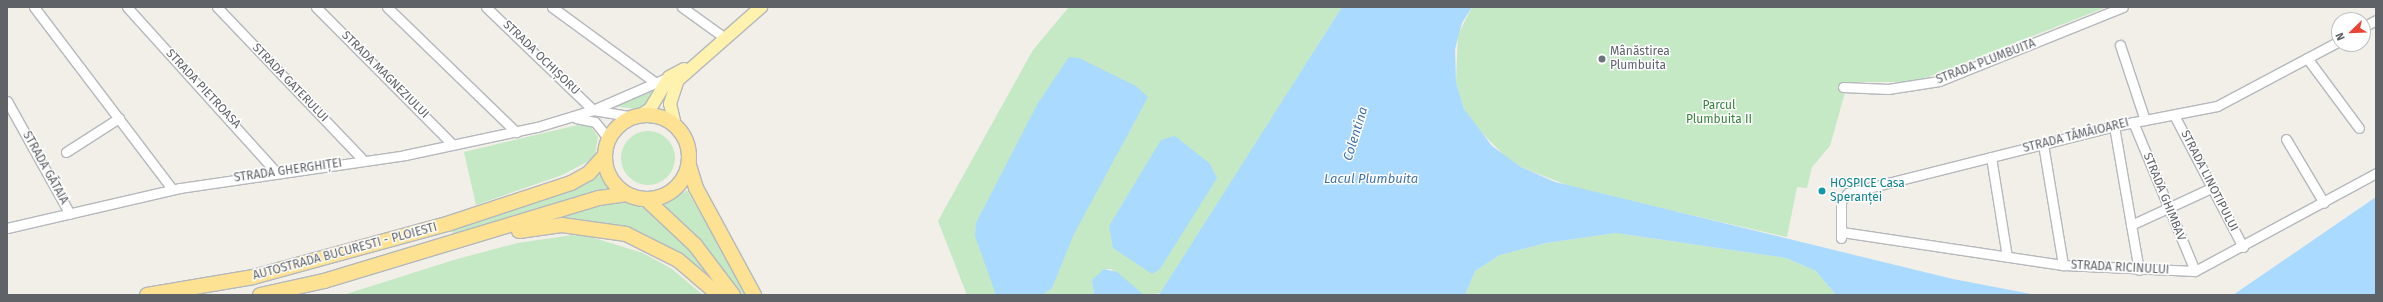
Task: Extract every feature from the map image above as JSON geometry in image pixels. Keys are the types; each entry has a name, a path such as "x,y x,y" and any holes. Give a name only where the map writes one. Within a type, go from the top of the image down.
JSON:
{"highway":[{"path":"733,295 695,245 647,200 627,194 613,182 605,155 609,139 619,125 637,116 658,117 675,125 687,144 689,165 696,188 754,295"},
{"name":"AUTOSTRADA BUCURESTI - PLOIESTI","path":"147,295 252,277 320,261 494,210 577,180 605,155"},
{"path":"647,200 674,190 689,165"},
{"path":"465,239 599,198 627,194"},
{"path":"465,239 490,238 562,225 605,229 659,248 697,273 719,295"},
{"name":"AUTOSTRADA BUCURESTI - PLOIESTI","path":"260,295 324,280 465,239"}],"main road":[{"name":"STRADA GHERGHIȚEI","path":"669,77 688,67 761,7"},
{"name":"STRADA GHERGHIȚEI","path":"675,125 671,112 672,90 688,67"},
{"path":"637,116 650,109 669,77"}],"street":[{"path":"34,7 172,189"},
{"name":"STRADA PIETROASA","path":"126,7 277,172"},
{"name":"STRADA GATERULUI","path":"217,7 363,160"},
{"name":"STRADA MAGNEZIULUI","path":"316,7 453,144"},
{"path":"387,7 516,132"},
{"name":"STRADA OCHIȘORU","path":"486,7 594,110"},
{"path":"552,7 656,83"},
{"path":"682,7 724,38"},
{"name":"STRADA PLUMBUITA","path":"1843,87 1888,89 1938,81 2122,7"},
{"path":"2120,45 2145,120"},
{"name":"STRADA TĂMÂIOAREI","path":"1842,235 1841,201 1845,194 2114,126 2174,115 2232,100 2331,45"},
{"path":"2307,58 2358,128"},
{"name":"STRADA GHERGHIȚEI","path":"7,228 172,189 363,160 516,132 571,119 669,77"},
{"name":"STRADA GĂTAIA","path":"7,101 70,214"},
{"path":"594,110 637,116"},
{"name":"STRADA LINOTIPULUI","path":"2174,115 2243,247"},
{"path":"66,152 119,118"},
{"name":"STRADA GHERGHIȚEI","path":"571,119 592,120 609,139"},
{"name":"STRADA GHIMBAV","path":"2133,122 2195,271"},
{"path":"2114,126 2139,270"},
{"path":"2286,139 2324,203"},
{"path":"2043,144 2063,265"},
{"path":"1991,158 2007,257"},
{"name":"STRADA RICINULUI","path":"1842,235 2063,265 2139,270 2195,271 2243,247 2376,173"},
{"path":"2131,225 2211,188"}],"green space":[{"path":"1069,7 1342,7 1162,293 1143,295 1111,269 1104,269 1093,290 1094,295 967,295 938,221 1033,50"},
{"name":"Parcul Plumbuita II","path":"1472,7 2107,7 1928,77 1904,82 1848,82 1830,146 1812,167 1807,188 1797,187 1787,237 1577,189 1521,167 1505,156 1473,124 1464,109 1456,82 1458,35"},
{"path":"655,88 647,104 640,109 610,106"},
{"path":"578,125 591,127 598,137 595,155 587,162 562,175 476,205 464,152"},
{"path":"643,131 653,131 663,135 671,143 675,153 675,163 671,173 663,181 653,185 643,185 633,181 625,173 621,163 621,153 625,143 633,135"},
{"path":"601,170 611,191 453,234 452,230 529,204"},
{"path":"687,190 730,264 746,295 738,295 663,206"},
{"path":"622,201 647,209 685,241 727,295 681,255 633,231 535,224 599,202"},
{"path":"1616,233 1786,258 1816,271 1836,295 1465,295 1475,271 1500,255 1546,243"},
{"path":"572,235 591,237 643,253 672,269 703,295 343,295 457,259 518,243"}],"water":[{"name":"Lacul Plumbuita","path":"1342,7 1472,7 1462,23 1455,49 1456,82 1464,109 1492,146 1521,167 1555,182 1953,279 2036,295 1836,295 1816,271 1786,258 1616,233 1546,243 1500,255 1475,271 1465,295 1159,295"},
{"path":"1069,57 1079,58 1136,86 1148,97 1074,234 1052,288 1042,295 996,295 975,236 976,223 1038,103"},
{"path":"1175,136 1209,163 1217,178 1160,269 1152,274 1113,248 1109,226 1161,140"},
{"path":"2376,197 2376,295 2233,295"},
{"path":"1104,269 1117,272 1144,295 1094,295 1092,280"}],"place":[{"name":"Mânăstirea Plumbuita","path":"1602,59"},
{"name":"HOSPICE Casa Speranței","path":"1822,191"}],"water label":[{"name":"Colentina","path":"1356,134"}]}
